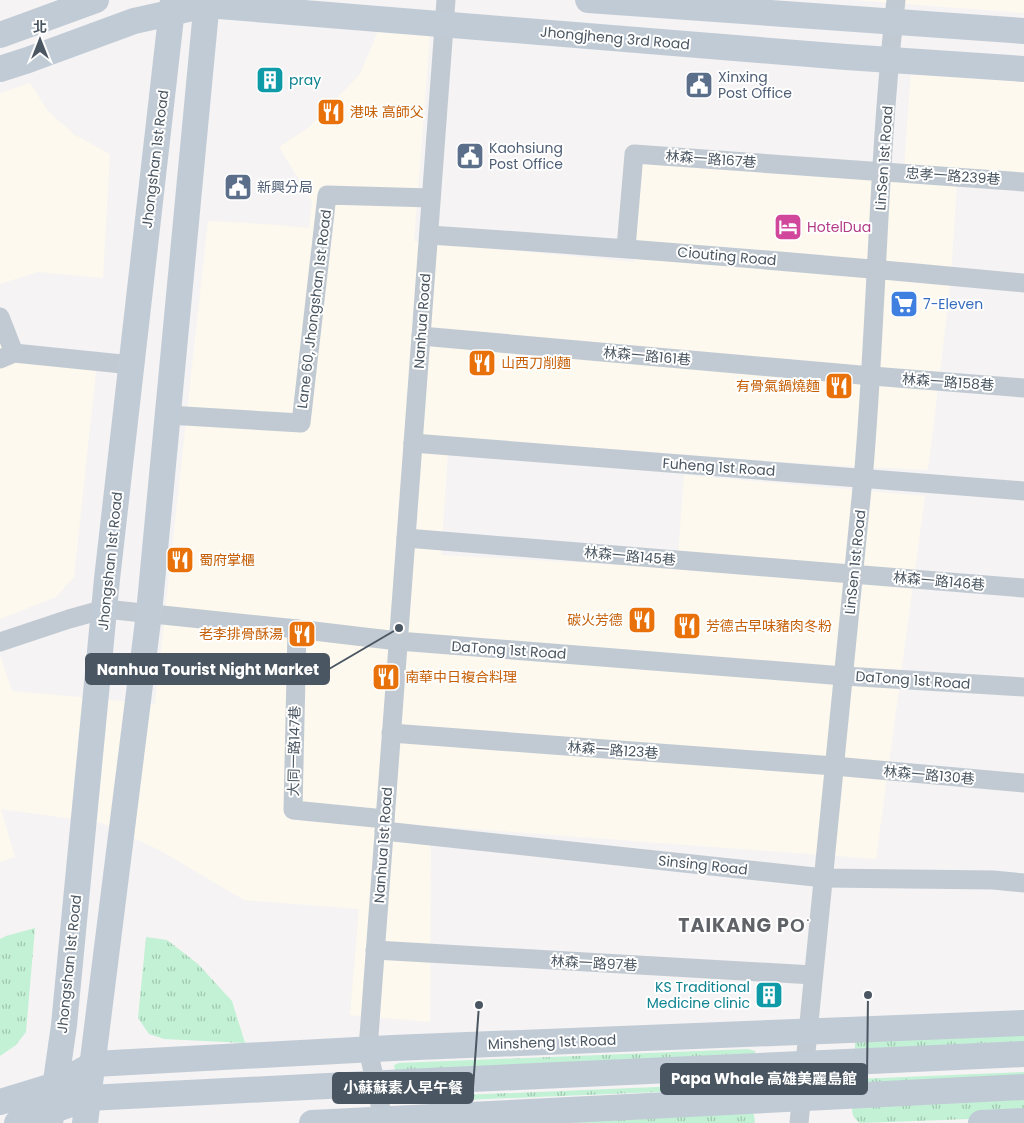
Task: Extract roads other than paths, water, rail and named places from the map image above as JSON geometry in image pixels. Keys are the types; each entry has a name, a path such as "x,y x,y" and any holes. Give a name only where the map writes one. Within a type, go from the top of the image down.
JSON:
{"main road":[{"path":"0,35 96,0"},
{"path":"588,0 895,11 1024,31"},
{"path":"87,1111 149,613 207,3"},
{"name":"Jhongjheng 3rd Road","path":"0,69 172,6 207,3 446,12 890,60 1024,69"},
{"name":"Jhongshan 1st Road","path":"53,1106 107,578 172,6"},
{"name":"Minsheng 1st Road","path":"53,1106 94,1064 368,1049 1024,1023"},
{"path":"0,1102 87,1111 374,1084 1024,1054"},
{"path":"312,1123 800,1111 1024,1088"},
{"path":"17,1123 53,1106"},
{"path":"981,1123 1024,1121"}],"street":[{"name":"LinSen 1st Road","path":"800,1111 872,376 882,171 895,11"},
{"name":"Nanhua Road","path":"398,642 446,12"},
{"name":"林森一路167巷","path":"626,248 634,154 882,171"},
{"name":"忠孝一路239巷","path":"882,171 1024,182"},
{"name":"Lane 60, Jhongshan 1st Road","path":"168,415 301,424 327,195 431,198"},
{"name":"Ciouting Road","path":"429,235 626,248 1024,283"},
{"path":"0,317 7,356 132,365"},
{"name":"林森一路161巷","path":"421,336 872,376"},
{"name":"林森一路158巷","path":"872,376 1024,388"},
{"name":"Fuheng 1st Road","path":"413,443 1024,490"},
{"name":"林森一路145巷","path":"406,538 854,574"},
{"name":"林森一路146巷","path":"854,574 1024,588"},
{"name":"DaTong 1st Road","path":"0,642 69,619 105,610 297,629 398,642 844,676 1024,687"},
{"name":"大同一路147巷","path":"297,629 293,810 384,825"},
{"name":"Nanhua 1st Road","path":"383,1121 368,1049 398,642"},
{"name":"林森一路123巷","path":"391,733 834,766"},
{"name":"林森一路130巷","path":"834,766 1024,783"},
{"name":"Sinsing Road","path":"384,825 824,878 993,880 1024,883"},
{"name":"林森一路97巷","path":"375,950 813,975"}],"place":[{"name":"pray","path":"270,80"},
{"name":"Xinxing Post Office","path":"699,85"},
{"name":"港味 高師父","path":"331,112"},
{"name":"Kaohsiung Post Office","path":"470,156"},
{"name":"新興分局","path":"238,187"},
{"name":"HotelDua","path":"788,227"},
{"name":"7-Eleven","path":"904,304"},
{"name":"山西刀削麵","path":"482,363"},
{"name":"有骨氣鍋燒麵","path":"839,386"},
{"name":"蜀府掌櫃","path":"180,560"},
{"name":"碳火芳德","path":"642,620"},
{"name":"芳德古早味豬肉冬粉","path":"687,626"},
{"name":"Nanhua Tourist Night Market","path":"399,628"},
{"name":"老李排骨酥湯","path":"302,634"},
{"name":"南華中日複合料理","path":"386,677"},
{"name":"KS Traditional Medicine clinic","path":"769,995"},
{"name":"Papa Whale 高雄美麗島館","path":"868,995"},
{"name":"小蘇蘇素人早午餐","path":"479,1005"}],"district":[{"name":"TAIKANG PO͘","path":"742,925"}]}
